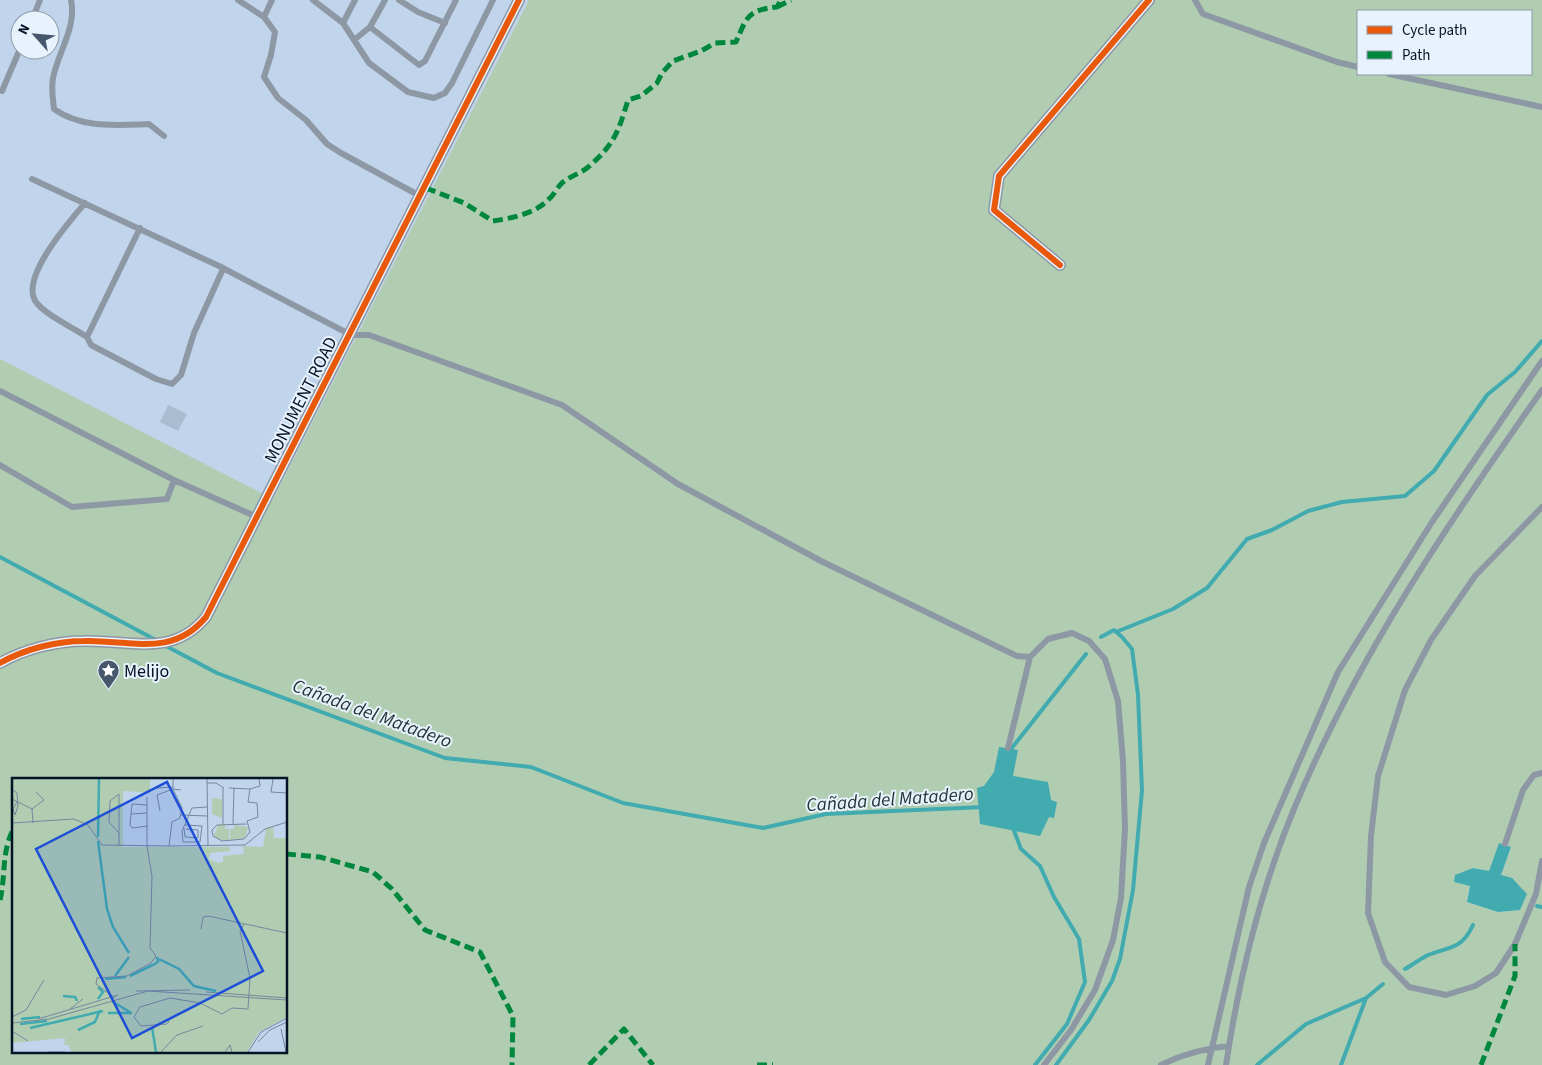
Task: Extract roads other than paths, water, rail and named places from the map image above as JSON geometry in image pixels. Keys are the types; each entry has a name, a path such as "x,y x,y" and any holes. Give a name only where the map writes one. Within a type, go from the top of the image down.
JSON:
{"street":[{"name":"MONUMENT ROAD","path":"0,663 36,648 69,641 86,640 119,644 156,644 177,640 197,628 206,617 421,197 519,0"},
{"path":"1060,264 994,210 999,176 1149,0"}],"lane":[{"path":"71,0 74,14 53,78 54,109 64,116 98,126 149,124 164,136"},
{"path":"238,0 264,17 275,32 271,55 264,76 278,98 306,120 327,144 421,197"},
{"path":"264,17 272,0"},
{"path":"313,0 343,23 369,63 408,92 434,98 445,93 452,83 493,0"},
{"path":"343,23 355,0"},
{"path":"354,40 370,27 385,0"},
{"path":"399,0 418,12 445,23"},
{"path":"370,27 420,65 425,61 456,0"},
{"path":"1195,0 1203,14 1337,62 1357,67"},
{"path":"2,91 15,60"},
{"path":"1394,75 1542,106"},
{"path":"32,179 140,228 350,335 369,335 562,405 678,484 961,630 1017,656 1030,656"},
{"path":"85,203 55,238 34,280 32,295 37,304 46,311 88,337 91,345 156,379 172,384 182,375 194,333 223,269"},
{"path":"88,337 140,228"},
{"path":"1208,1065 1255,870 1268,835 1338,672 1432,522 1542,361"},
{"path":"1226,1065 1249,944 1269,877 1294,809 1352,687 1452,519 1542,390"},
{"path":"0,391 174,480 257,517"},
{"path":"0,465 72,507 167,499 174,480"},
{"path":"1542,507 1476,576 1431,640 1405,690 1378,776 1371,836 1368,913 1385,962 1408,987 1446,995 1475,986 1496,973 1515,944 1536,894 1542,861"},
{"path":"1008,748 1030,656 1048,639 1072,633 1089,640 1105,659 1118,701 1123,761 1124,839 1121,898 1113,940 1096,990 1072,1030 1044,1065"},
{"path":"1505,844 1524,790 1534,775 1542,773"},
{"path":"1161,1065 1176,1057 1212,1047 1229,1046"}],"waterway":[{"path":"1116,632 1173,609 1207,588 1247,539 1272,530 1308,511 1342,502 1405,496 1434,471 1487,395 1515,372 1542,341"},
{"name":"Cañada del Matadero","path":"0,557 154,639"},
{"path":"1056,1065 1089,1020 1112,981 1120,959 1133,890 1142,790 1138,695 1132,649 1114,630 1101,637"},
{"name":"Cañada del Matadero","path":"166,646 217,673 445,758 531,767 623,803 763,828 826,814 984,807"},
{"path":"1011,753 1011,749 1086,654"},
{"path":"1013,828 1021,849 1040,866 1054,897 1079,939 1085,982 1067,1024 1035,1065"},
{"name":"Cañada del Matadero","path":"1537,906 1542,907"},
{"path":"1405,969 1426,956 1459,944 1473,925"},
{"path":"1341,1065 1366,998 1383,984"},
{"path":"1257,1065 1306,1024 1366,998"}],"place":[{"name":"Melijo","path":"108,690"}]}
